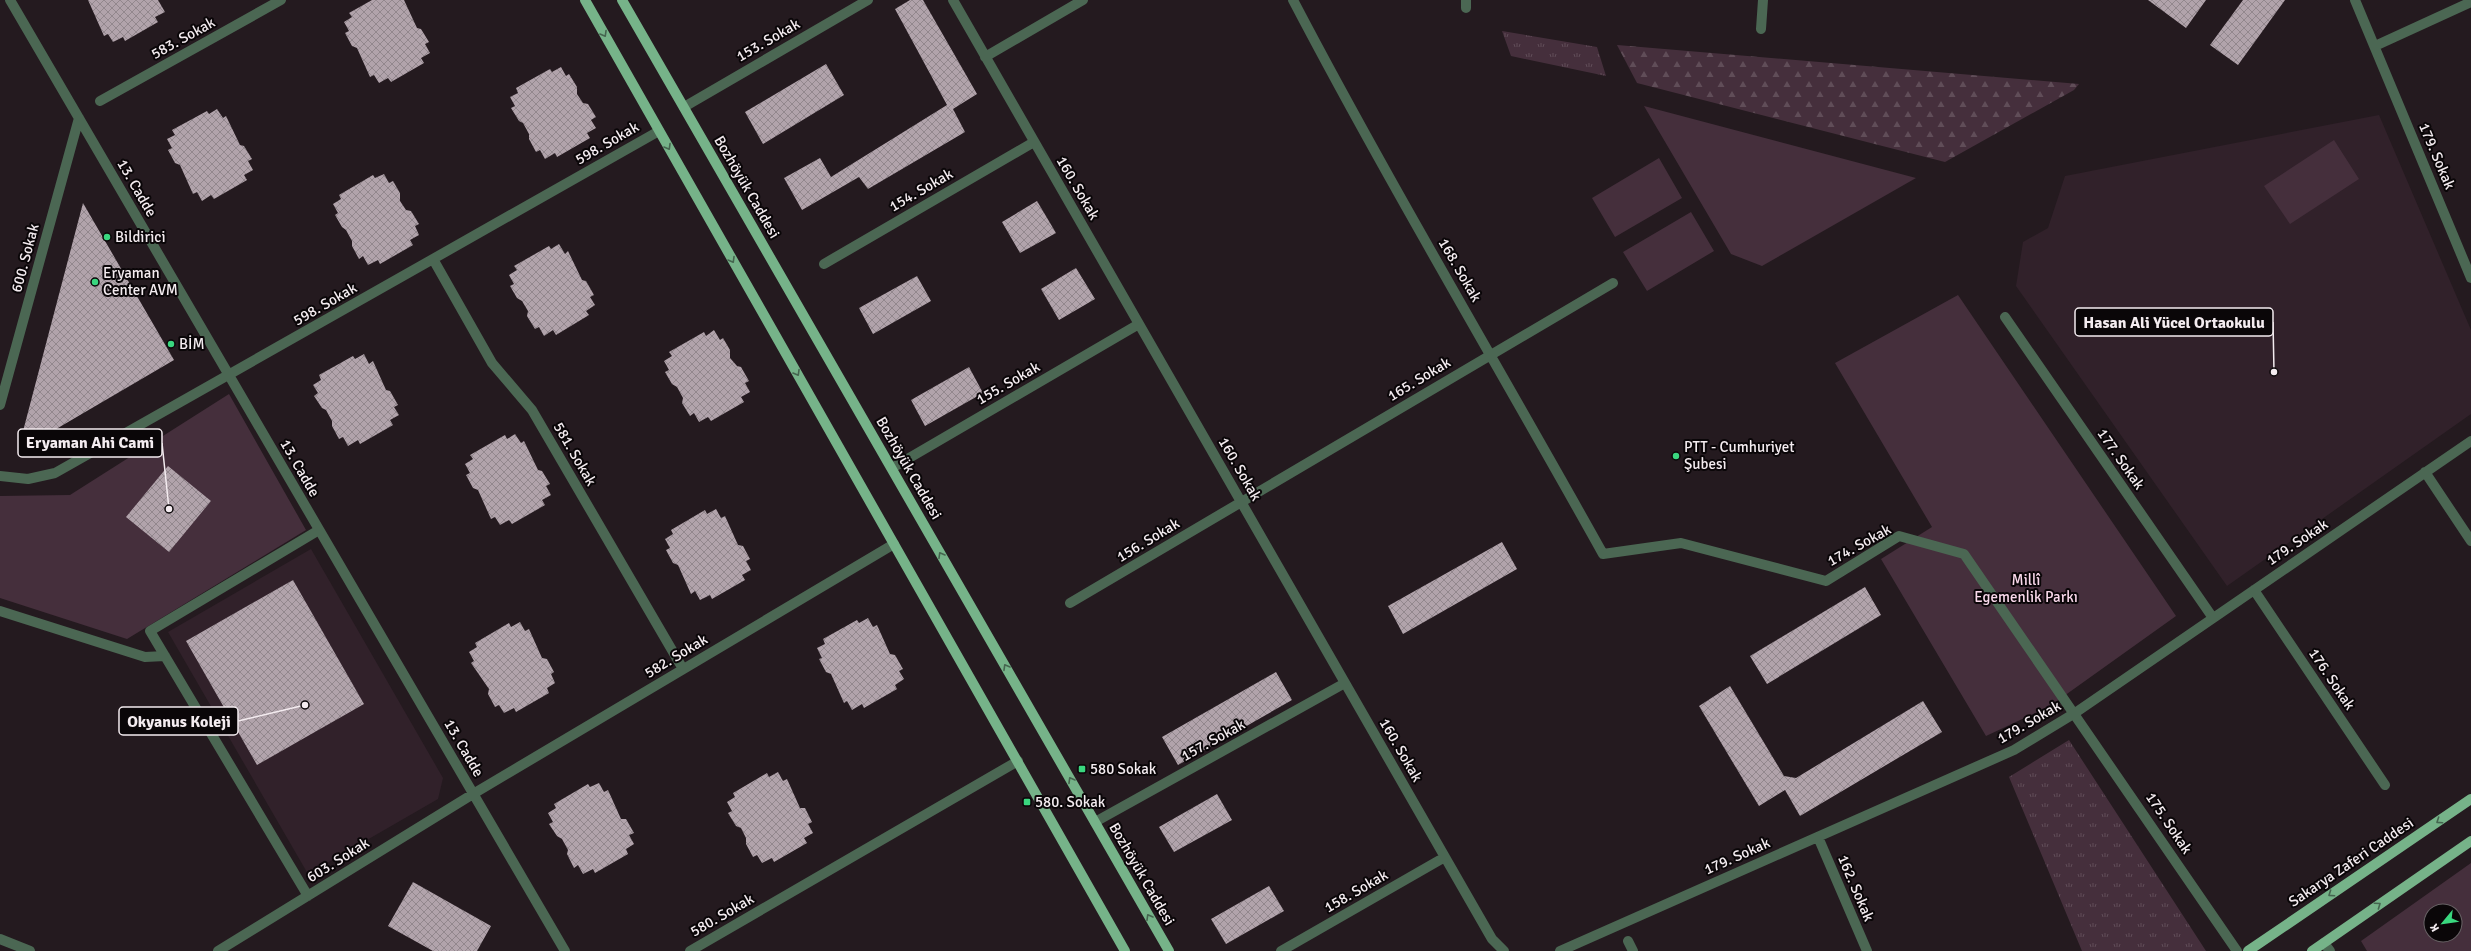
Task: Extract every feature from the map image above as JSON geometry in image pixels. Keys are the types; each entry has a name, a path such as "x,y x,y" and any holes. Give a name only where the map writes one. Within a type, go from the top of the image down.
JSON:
{"main road":[{"path":"585,0 1125,951"},
{"name":"Bozhöyük Caddesi","path":"622,0 1169,951"},
{"name":"Sakarya Zaferi Caddesi","path":"2248,951 2471,799"},
{"path":"2312,951 2327,947 2471,841"}],"street":[{"name":"13. Cadde","path":"10,0 565,951"},
{"name":"583. Sokak","path":"100,101 281,0"},
{"name":"153. Sokak","path":"684,107 868,0"},
{"name":"160. Sokak","path":"952,0 1492,939 1504,951"},
{"path":"985,57 1084,0"},
{"name":"168. Sokak","path":"1293,0 1371,147 1492,354 1603,554"},
{"path":"1760,29 1763,0"},
{"name":"179. Sokak","path":"2355,0 2471,278"},
{"path":"2375,46 2471,2"},
{"name":"600. Sokak","path":"0,405 79,118"},
{"name":"598. Sokak","path":"0,476 28,480 55,473 229,376 659,131"},
{"name":"154. Sokak","path":"824,264 1034,142"},
{"name":"581. Sokak","path":"433,260 492,363 532,410 683,669"},
{"name":"165. Sokak","path":"1241,502 1613,283"},
{"name":"177. Sokak","path":"2005,317 2213,618"},
{"name":"155. Sokak","path":"892,468 1139,324"},
{"name":"179. Sokak","path":"1560,951 2014,750 2075,713 2471,441"},
{"path":"2425,472 2471,541"},
{"name":"156. Sokak","path":"1070,603 1241,502"},
{"path":"308,896 150,631 319,530"},
{"name":"174. Sokak","path":"1603,554 1681,543 1826,581 1899,536 1964,554 2075,713"},
{"name":"582. Sokak","path":"473,794 894,544"},
{"name":"176. Sokak","path":"2254,590 2385,785"},
{"path":"0,611 145,657 165,656"},
{"name":"157. Sokak","path":"1095,822 1345,683"},
{"name":"175. Sokak","path":"2075,713 2237,951"},
{"name":"580. Sokak","path":"690,951 1018,761"},
{"name":"603. Sokak","path":"218,951 473,794"},
{"name":"162. Sokak","path":"1818,837 1867,951"},
{"name":"158. Sokak","path":"1281,951 1445,857"},
{"path":"0,939 30,951"},
{"path":"1628,941 1633,951"}],"shaded area":[{"path":"2379,115 2471,330 2471,414 2227,586 2016,286 2023,242 2048,228 2065,176"},
{"path":"311,549 443,778 438,799 308,874 168,632"}],"green space":[{"path":"1502,31 1597,47 1606,76 1511,56"},
{"path":"1617,45 2079,84 2074,90 1945,162 1637,83"},
{"path":"1644,106 1916,178 1762,266 1731,254"},
{"path":"2334,140 2359,179 2290,224 2264,186"},
{"path":"1659,158 1682,198 1615,237 1592,198"},
{"path":"1691,212 1714,251 1647,291 1623,252"},
{"name":"Millî Egemenlik Parkı","path":"1958,295 2176,616 2050,706 1986,736 1881,559 1932,527 1835,363"},
{"path":"229,394 306,530 127,639 0,598 0,496 70,495"},
{"path":"2069,740 2206,951 2082,951 2009,777"},
{"path":"2471,863 2471,951 2367,951 2361,941"}],"building":[{"path":"88,0 158,0 165,12 155,17 158,22 125,41 123,37 113,42 108,34 104,36"},
{"path":"372,0 404,0 417,28 421,29 429,42 425,44 430,53 421,58 424,63 391,82 388,78 379,83 374,75 370,77 357,48 352,46 345,33 349,31 344,22 352,17 349,13"},
{"path":"910,0 923,0 977,94 953,109 965,132 868,189 859,177 802,210 784,178 820,158 831,177 947,105 895,9"},
{"path":"2148,0 2206,0 2186,28"},
{"path":"2243,0 2285,0 2238,65 2210,45"},
{"path":"826,64 844,95 763,144 745,112"},
{"path":"561,67 566,76 569,74 577,87 577,94 583,103 588,104 596,117 591,120 596,128 587,133 590,138 557,157 555,153 545,159 540,150 536,152 523,123 519,121 511,108 515,106 510,97 518,93 516,88 550,69 552,72"},
{"path":"217,109 223,118 226,116 240,145 244,146 252,159 248,161 253,170 244,175 247,180 214,199 211,195 202,201 197,192 193,194 180,165 175,163 168,150 172,148 167,139 175,135 172,130 207,111 209,114"},
{"path":"384,174 389,183 393,181 400,193 400,201 406,210 411,211 419,224 415,226 419,235 410,240 413,245 380,264 378,260 368,265 363,256 359,259 346,230 342,227 335,215 338,213 333,204 341,199 339,195 373,175 375,178"},
{"path":"1037,201 1056,233 1020,253 1002,222"},
{"name":"Eryaman Center AVM","path":"83,203 174,360 34,442 22,435"},
{"path":"559,244 565,254 568,251 582,280 586,281 594,295 590,297 595,305 586,311 589,315 556,335 553,330 544,336 539,327 535,329 527,316 528,311 522,301 517,298 510,286 514,284 509,275 517,270 514,266 549,246 551,249"},
{"path":"1076,268 1095,299 1059,320 1041,289"},
{"path":"917,276 931,301 873,334 859,308"},
{"path":"714,330 720,340 723,338 730,350 730,358 737,366 741,367 749,381 745,383 750,392 741,397 744,402 711,421 708,417 699,422 694,413 690,416 682,403 683,398 677,387 672,384 665,372 669,370 664,361 672,356 669,352 704,332 706,336"},
{"path":"364,354 369,364 373,361 386,390 390,391 398,405 394,407 399,415 390,420 393,425 360,444 358,440 348,446 343,437 339,439 326,410 322,408 314,396 318,393 313,385 321,380 319,375 353,356 355,359"},
{"path":"969,367 983,393 925,426 911,400"},
{"path":"515,434 521,443 524,441 538,470 542,471 550,484 546,486 551,495 542,500 545,505 512,524 509,520 500,525 495,517 491,519 478,490 473,488 466,475 470,473 465,464 473,459 470,455 505,435 507,439"},
{"path":"168,466 211,501 169,552 126,517"},
{"path":"716,509 721,518 725,516 738,545 743,546 750,559 746,561 751,570 742,575 745,580 712,599 710,595 700,600 695,591 691,594 678,565 673,563 666,550 670,548 665,539 673,534 671,530 705,510 707,514"},
{"path":"1502,542 1517,569 1403,634 1388,606"},
{"path":"293,580 364,704 257,765 186,641"},
{"path":"1865,587 1881,615 1767,684 1750,656"},
{"path":"868,618 873,627 877,625 890,654 895,655 903,669 899,671 904,679 895,685 897,689 864,708 862,704 852,710 847,701 844,703 831,674 826,672 819,659 822,658 817,648 825,644 823,639 857,620 859,623"},
{"path":"520,622 525,631 529,629 542,658 547,659 554,672 551,674 555,683 547,688 549,693 516,712 514,708 504,713 499,705 495,707 488,694 489,689 471,663 474,661 469,652 477,647 475,643 509,623 511,627"},
{"path":"1276,672 1292,700 1178,765 1162,737"},
{"path":"1730,686 1784,776 1796,778 1923,701 1942,732 1800,816 1785,790 1759,806 1699,706"},
{"path":"778,772 783,781 787,779 800,808 805,808 812,822 808,824 813,833 804,838 807,843 774,862 772,858 762,863 757,855 753,857 746,844 746,838 741,828 736,826 728,813 732,811 727,802 735,797 733,793 767,773 769,777"},
{"path":"599,783 604,792 608,790 621,819 626,819 634,833 629,835 634,844 626,849 628,854 595,873 593,869 583,874 578,865 574,868 567,854 568,850 562,839 557,836 549,824 553,822 548,813 556,808 554,804 588,784 590,787"},
{"path":"1217,794 1232,820 1174,852 1159,827"},
{"path":"413,882 491,926 477,951 433,951 388,926"},
{"path":"1269,886 1284,911 1226,944 1211,919"}],"place":[{"name":"Bildirici","path":"107,237"},
{"name":"Eryaman Center AVM","path":"95,282"},
{"name":"BİM","path":"171,344"},
{"name":"Hasan Ali Yücel Ortaokulu","path":"2274,372"},
{"name":"PTT - Cumhuriyet Şubesi","path":"1676,456"},
{"name":"Eryaman Ahi Cami","path":"169,509"},
{"name":"Okyanus Koleji","path":"305,705"},
{"name":"580 Sokak","path":"1082,769"},
{"name":"580. Sokak","path":"1027,802"}]}
